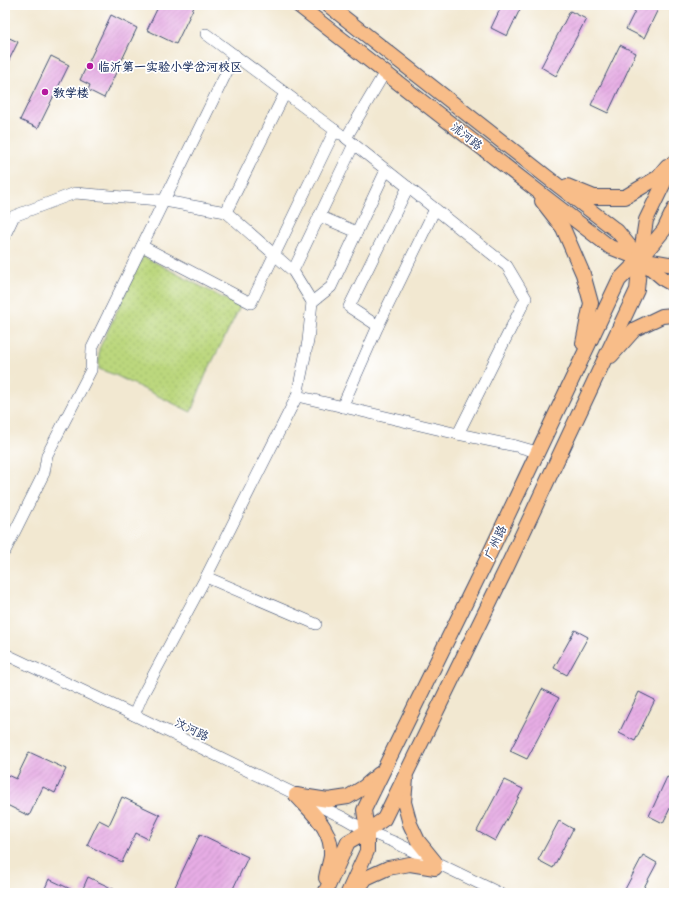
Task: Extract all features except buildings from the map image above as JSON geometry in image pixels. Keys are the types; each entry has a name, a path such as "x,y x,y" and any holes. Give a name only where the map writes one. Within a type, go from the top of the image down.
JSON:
{"main road":[{"name":"沭河路","path":"298,5 610,246 640,259 674,265"},
{"name":"沭河路","path":"335,7 547,177 617,231 640,259 665,280 674,285"},
{"path":"547,177 594,197 625,197 657,178 674,156"},
{"name":"广州路","path":"324,893 348,842 384,819 504,574 638,290 640,259 646,220 674,162"},
{"path":"531,186 563,228 583,274 591,303 580,362"},
{"name":"广州路","path":"348,893 367,851 367,830 364,810 485,564 619,280 640,259 664,230 674,209"},
{"path":"600,368 635,329 662,316 674,314"},
{"path":"296,795 328,800 348,797 364,787 384,770"},
{"path":"407,771 404,802 410,824 418,841 435,865"},
{"path":"296,795 320,821 330,839 331,856 324,893"},
{"path":"355,893 366,878 388,868 410,864 435,865"}],"street":[{"path":"206,34 350,141 508,266 526,298 458,434"},
{"path":"5,551 44,473 47,455 91,370 92,348 235,55"},
{"path":"293,270 319,216 350,141 385,72"},
{"path":"226,212 285,93"},
{"path":"142,246 251,303 335,130"},
{"path":"312,302 331,287 386,170"},
{"path":"378,326 349,307 408,187"},
{"path":"5,235 14,216 75,193 164,201 226,212 293,270 312,302 308,342 297,396 206,577 142,696 134,715"},
{"path":"342,407 378,326 435,209"},
{"path":"319,216 357,232"},
{"path":"297,396 537,452"},
{"path":"206,577 316,624"},
{"name":"汶河路","path":"5,654 134,715 367,830 486,893"},
{"name":"汶河路","path":"435,865 499,893"}],"green space":[{"path":"143,256 240,307 206,374 191,412 115,375 99,369 99,349"}],"place":[{"name":"临沂第一实验小学岔河校区","path":"90,66"},
{"name":"教学楼","path":"45,92"}]}
